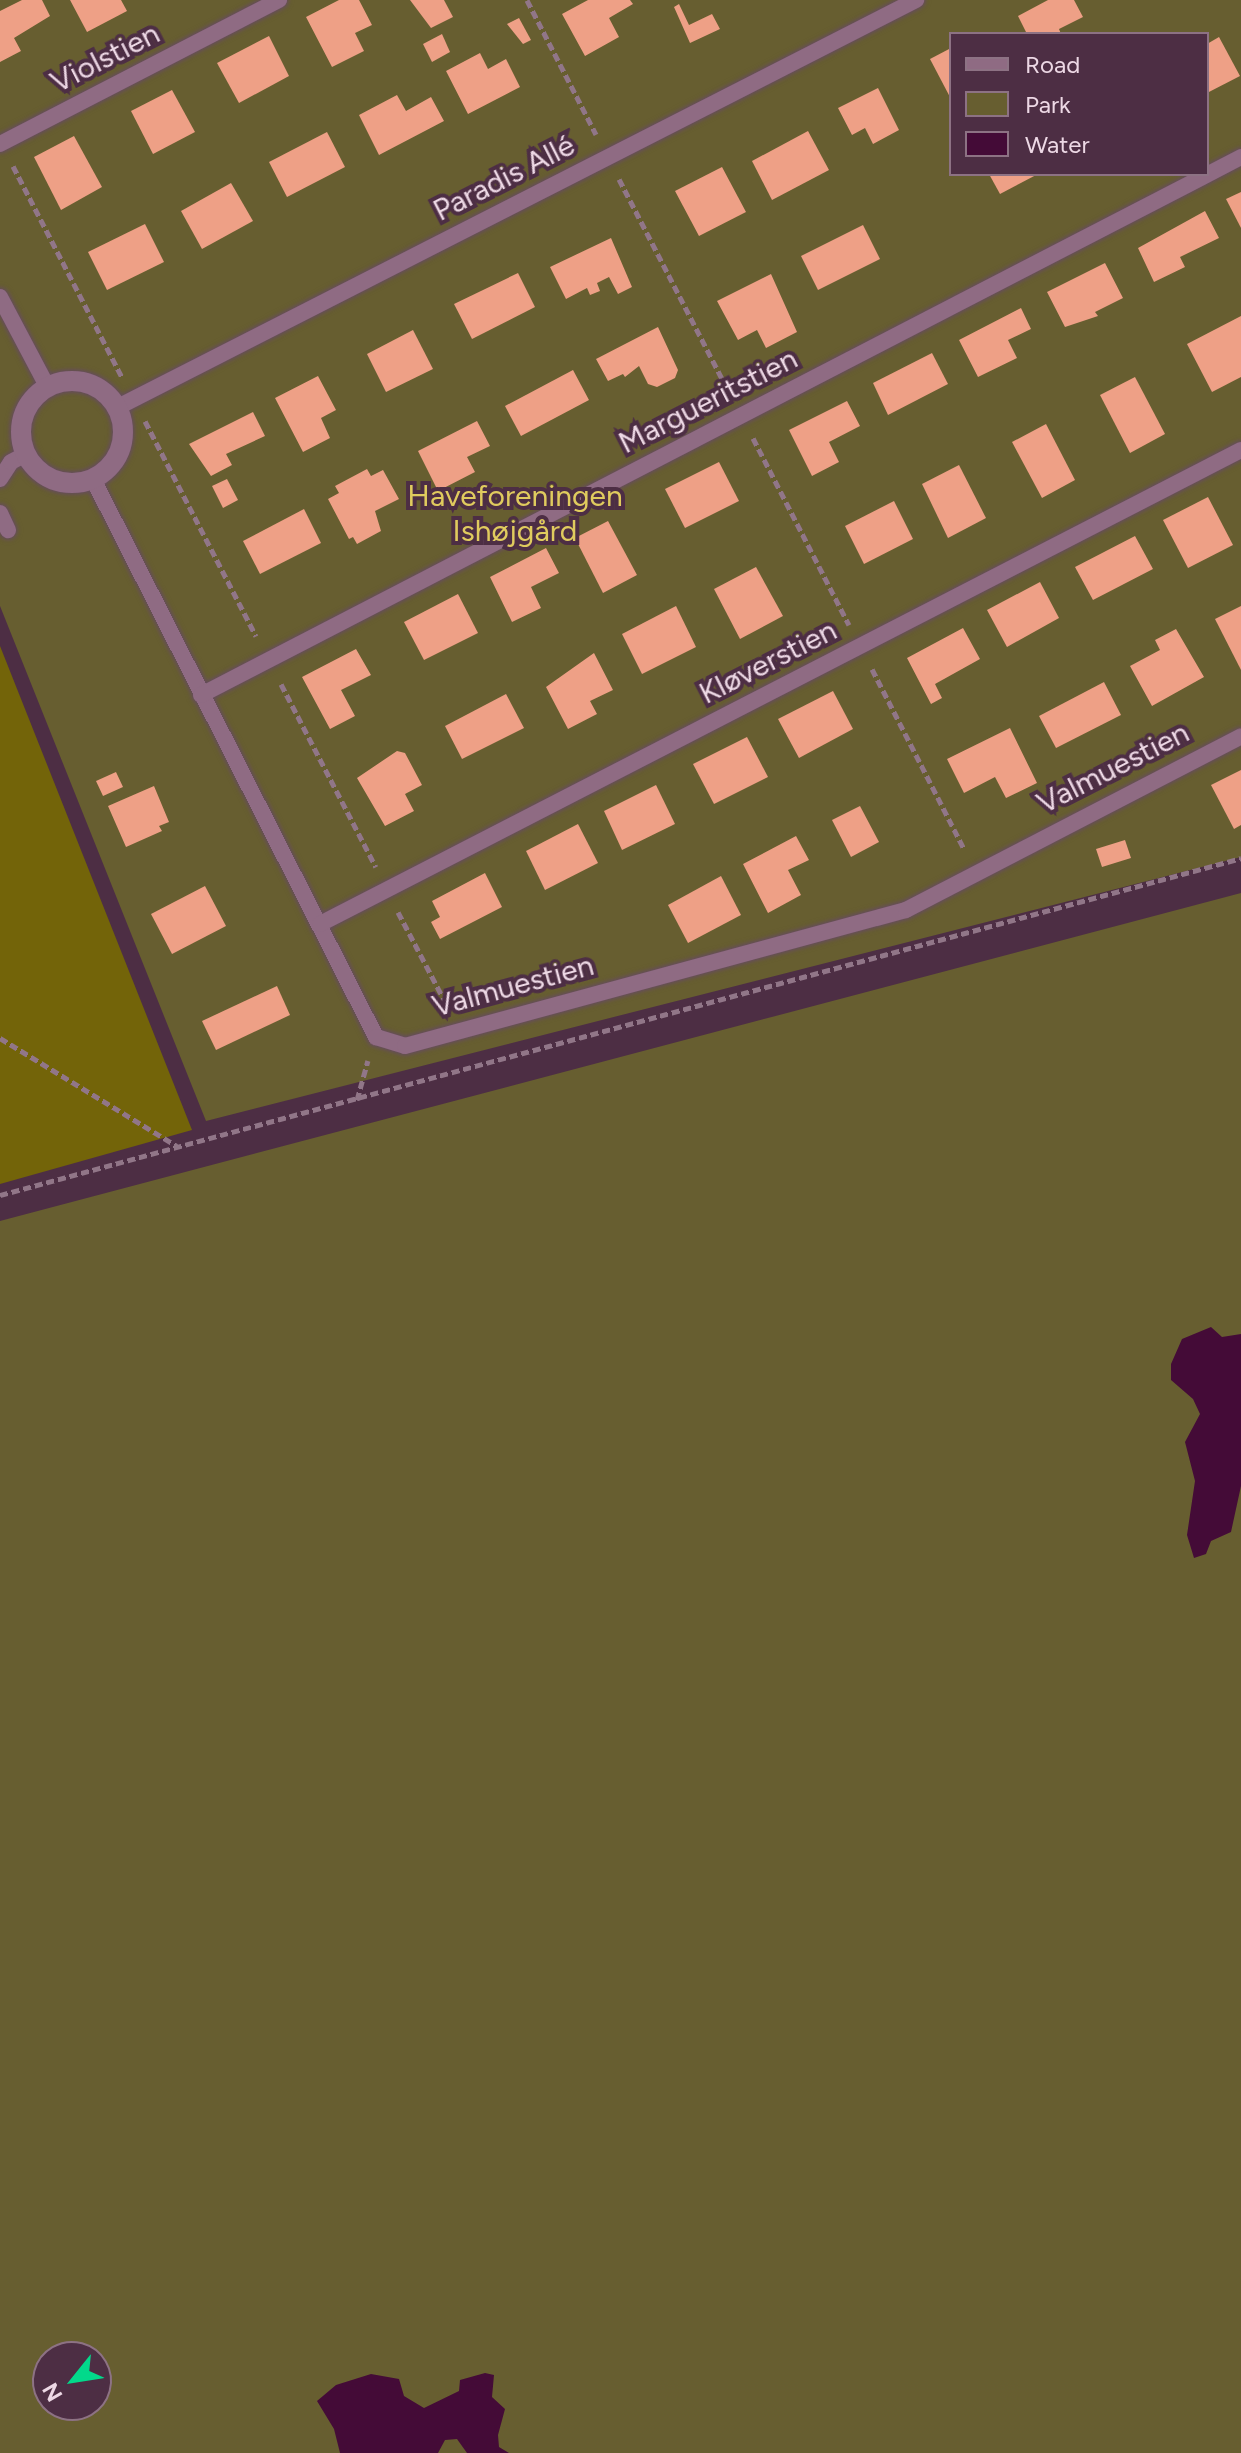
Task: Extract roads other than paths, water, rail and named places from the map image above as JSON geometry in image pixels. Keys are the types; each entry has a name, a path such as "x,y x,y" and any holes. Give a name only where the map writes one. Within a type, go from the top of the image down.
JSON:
{"street":[{"path":"66,380 86,382 126,403 121,449 110,467 93,479 54,480 26,454 23,416 47,386 66,380"}],"lane":[{"name":"Violstien","path":"0,143 279,0"},
{"name":"Paradis Allé","path":"126,403 916,0"},
{"name":"Margueritstien","path":"1209,174 1241,157"},
{"name":"Margueritstien","path":"201,695 1204,176"},
{"path":"0,297 47,386"},
{"name":"Kløverstien","path":"320,924 1241,450"},
{"path":"0,479 11,462 26,454"},
{"path":"93,479 320,924"},
{"path":"0,513 8,530"},
{"name":"Valmuestien","path":"320,924 376,1037 405,1046 906,910 1241,736"}],"water":[{"path":"1211,1327 1222,1337 1241,1334 1241,1486 1231,1532 1211,1541 1206,1554 1194,1558 1187,1535 1195,1481 1185,1442 1200,1414 1193,1399 1171,1380 1171,1364 1182,1339"},
{"path":"485,2373 494,2375 492,2397 505,2409 498,2435 499,2447 509,2453 467,2453 457,2439 445,2440 438,2453 340,2453 334,2429 317,2401 336,2385 371,2374 399,2379 404,2396 424,2408 459,2391 460,2380"}],"park label":[{"name":"Haveforeningen Ishøjgård","path":"515,513"}]}
